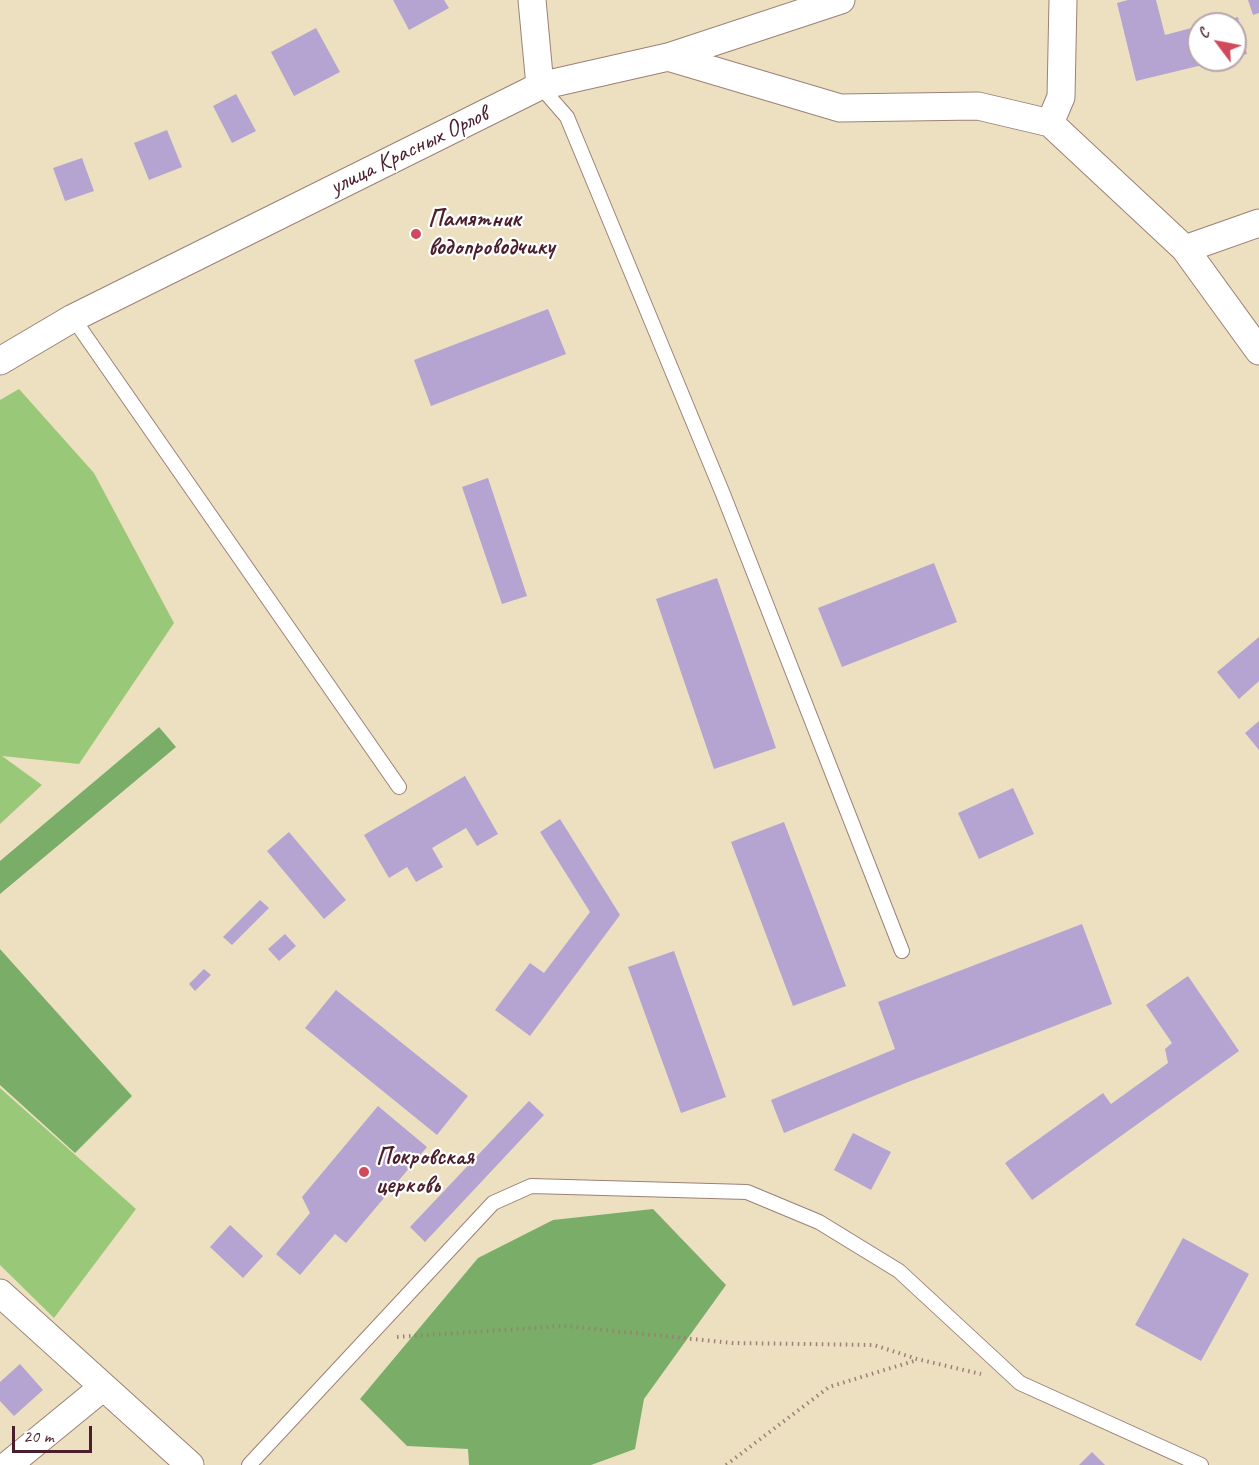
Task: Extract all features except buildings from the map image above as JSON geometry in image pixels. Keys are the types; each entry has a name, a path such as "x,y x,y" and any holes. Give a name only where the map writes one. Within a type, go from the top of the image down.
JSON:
{"street":[{"path":"532,0 540,86"},
{"name":"улица Красных Орлов","path":"0,361 73,318 540,86 668,57 841,0"},
{"path":"668,57 840,108 978,105 1050,123 1185,249 1259,351"},
{"path":"1185,249 1259,223"},
{"path":"0,1293 102,1388 172,1446 190,1465"},
{"path":"8,1465 102,1388"}],"lane":[{"path":"1050,123 1061,97 1063,0"},
{"path":"540,86 567,117 723,494 902,951"},
{"path":"73,318 399,787"},
{"path":"249,1465 493,1203 531,1186 747,1192 819,1222 899,1271 1020,1383 1201,1465"}],"path":[{"path":"366,1339 564,1326 732,1343 874,1345 917,1359 1020,1383"},
{"path":"726,1465 829,1387 917,1359"}],"green space":[{"path":"19,389 94,473 174,623 79,764 2,756 42,785 0,824 0,400"},
{"path":"159,727 176,747 0,894 0,861"},
{"path":"0,949 132,1096 75,1153 0,1085"},
{"path":"0,1088 136,1209 54,1318 0,1265"},
{"path":"653,1209 726,1285 644,1399 635,1449 591,1465 469,1465 468,1449 407,1446 360,1399 478,1258 553,1220"}],"place":[{"name":"Памятник водопроводчику","path":"416,234"},
{"name":"Покровская церковь","path":"364,1172"}]}
